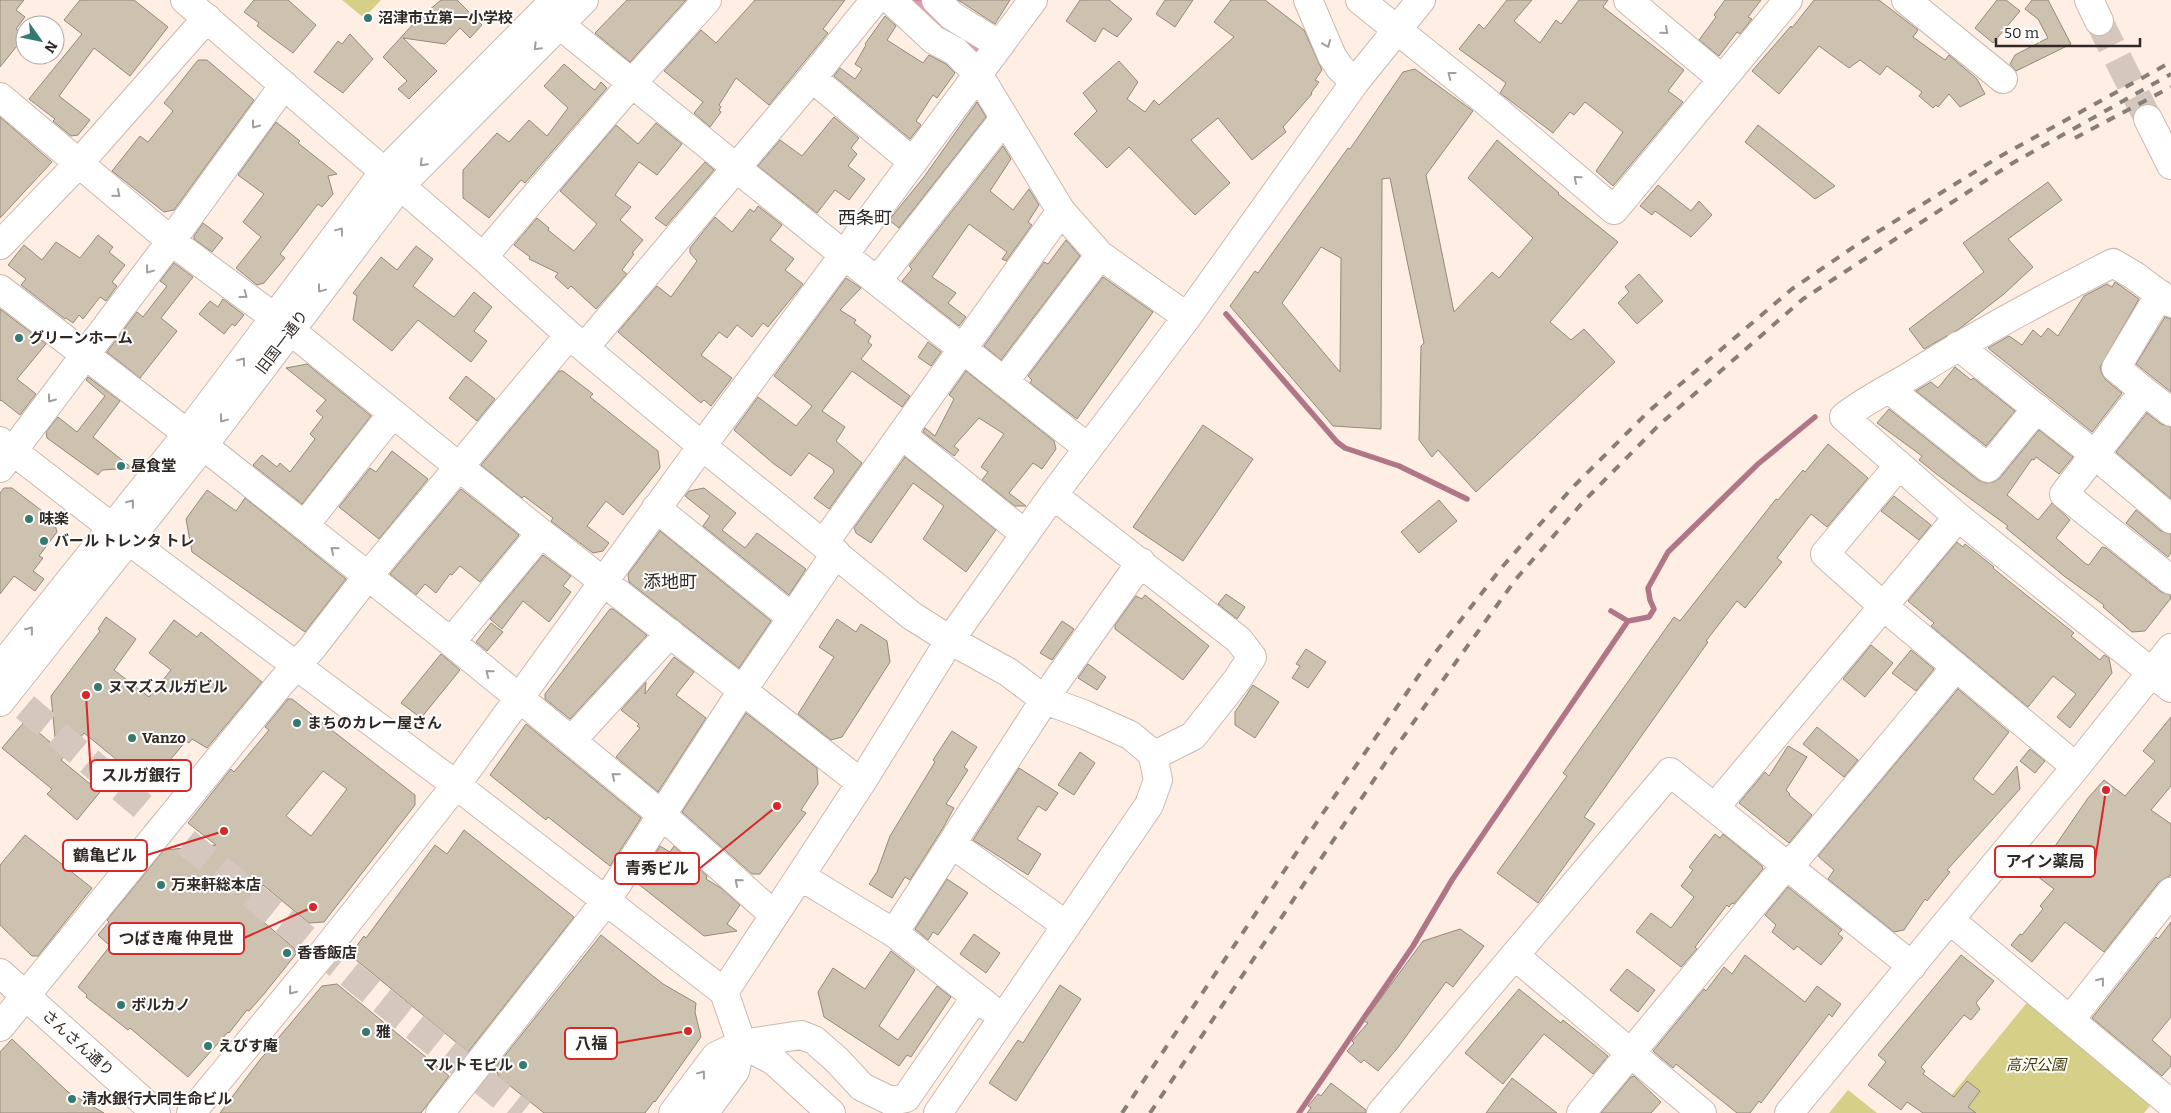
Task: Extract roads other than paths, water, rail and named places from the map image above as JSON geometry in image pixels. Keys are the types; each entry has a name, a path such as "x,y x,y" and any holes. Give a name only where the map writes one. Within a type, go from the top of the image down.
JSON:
{"street":[{"path":"185,0 483,257 577,341 702,446 912,616 950,640 1008,672 1045,700 1083,714 1130,736 1153,756 1158,780 1148,805 938,1113"},
{"name":"旧国一通り","path":"0,668 120,533 195,440 392,180 557,12 584,0"},
{"path":"483,257 632,83 707,0"},
{"path":"0,1027 367,577 460,467 736,167 812,78 874,0"},
{"path":"891,0 934,40 954,52 978,74 1061,211 1100,255 1187,317"},
{"path":"936,0 952,16 1000,45"},
{"path":"191,1113 323,953 456,785 520,699 656,508 1033,0"},
{"path":"1308,0 1332,56 1340,68 1355,82"},
{"path":"1360,0 1482,98 1614,210 1788,0"},
{"path":"724,992 861,783 950,640 976,606 1053,495 1187,317 1355,82 1421,0"},
{"path":"1628,0 1722,79"},
{"path":"1906,0 2004,79"},
{"path":"557,12 632,83 876,281 1088,448"},
{"path":"0,245 80,162 207,18"},
{"path":"812,78 913,162"},
{"path":"284,85 171,240 84,354 4,453 120,533 456,785 724,992 742,1044 735,1071 704,1113"},
{"path":"0,97 171,240 283,324 540,533 861,783"},
{"path":"876,281 1004,119"},
{"path":"2148,119 2171,165"},
{"path":"440,1113 606,901 791,617 830,548 902,435 1061,211"},
{"path":"1004,382 1100,255"},
{"path":"2161,680 1958,517 1844,417 1862,402 1888,389 2010,316 2113,263 2166,298 2116,368 2171,412"},
{"path":"0,289 451,642 662,815 774,914"},
{"path":"1958,346 2094,454 2171,520"},
{"path":"1888,389 1988,468 2037,408"},
{"path":"2144,391 2064,494 2171,580"},
{"path":"305,526 392,414"},
{"path":"902,435 1025,534"},
{"path":"1899,465 1825,554 1883,606 2076,767"},
{"path":"1053,495 1239,640 1252,657 1237,680 1193,736 1153,756"},
{"path":"656,508 791,617"},
{"path":"1716,806 1958,517"},
{"name":"旧国一通り","path":"0,702 120,533"},
{"path":"451,642 540,533"},
{"path":"894,933 1045,700 1141,562"},
{"path":"572,740 670,633"},
{"path":"1789,1113 2076,767 2161,680 2171,648"},
{"path":"1582,1113 1787,864 1799,855 1956,667"},
{"path":"1381,1113 1670,772 1716,806 1912,966"},
{"path":"952,844 1066,925"},
{"path":"800,876 894,933 1002,1017"},
{"path":"2070,1020 2171,892"},
{"path":"1950,920 2166,1102"},
{"path":"1515,956 1702,1113"},
{"name":"さんさん通り","path":"0,973 156,1113"},
{"path":"673,1113 716,1056 742,1044 801,1034 814,1040 862,1087 891,1101 906,1098 976,997"},
{"path":"742,1044 774,1061 831,1113"}],"waterway":[{"path":"1226,314 1337,442 1345,448 1399,466 1467,499"},
{"path":"1611,611 1628,621 1649,617 1654,609 1648,588 1668,552 1758,464 1815,417"},
{"path":"1299,1113 1413,946 1452,880 1628,621"}],"tunnel":[{"path":"2099,21 2148,119"},
{"path":"25,707 166,826 522,1113"}],"railway":[{"path":"1122,1113 1323,813 1431,658 1503,566 1572,488 1649,411 1792,289 1858,244 1999,157 2171,62"},
{"path":"1150,1113 1392,753 1448,673 1516,579 1583,502 1659,425 1803,299 2011,164 2171,74"},
{"path":"2075,138 2171,87"}],"place":[{"name":"沼津市立第一小学校","path":"368,18"},
{"name":"グリーンホーム","path":"19,338"},
{"name":"昼食堂","path":"121,466"},
{"name":"味楽","path":"29,519"},
{"name":"バール トレンタ トレ","path":"44,541"},
{"name":"ヌマズスルガビル","path":"98,687"},
{"name":"スルガ銀行","path":"86,695"},
{"name":"まちのカレー屋さん","path":"297,723"},
{"name":"Vanzo","path":"132,738"},
{"name":"アイン薬局","path":"2106,790"},
{"name":"青秀ビル","path":"777,806"},
{"name":"鶴亀ビル","path":"224,831"},
{"name":"万来軒総本店","path":"161,885"},
{"name":"つばき庵 仲見世","path":"313,907"},
{"name":"香香飯店","path":"287,953"},
{"name":"ボルカノ","path":"121,1005"},
{"name":"八福","path":"688,1031"},
{"name":"雅","path":"366,1032"},
{"name":"えびす庵","path":"208,1046"},
{"name":"マルトモビル","path":"523,1065"},
{"name":"清水銀行大同生命ビル","path":"72,1099"}],"district":[{"name":"西条町","path":"865,218"},
{"name":"添地町","path":"670,582"}],"park label":[{"name":"高沢公園","path":"2036,1065"}]}
